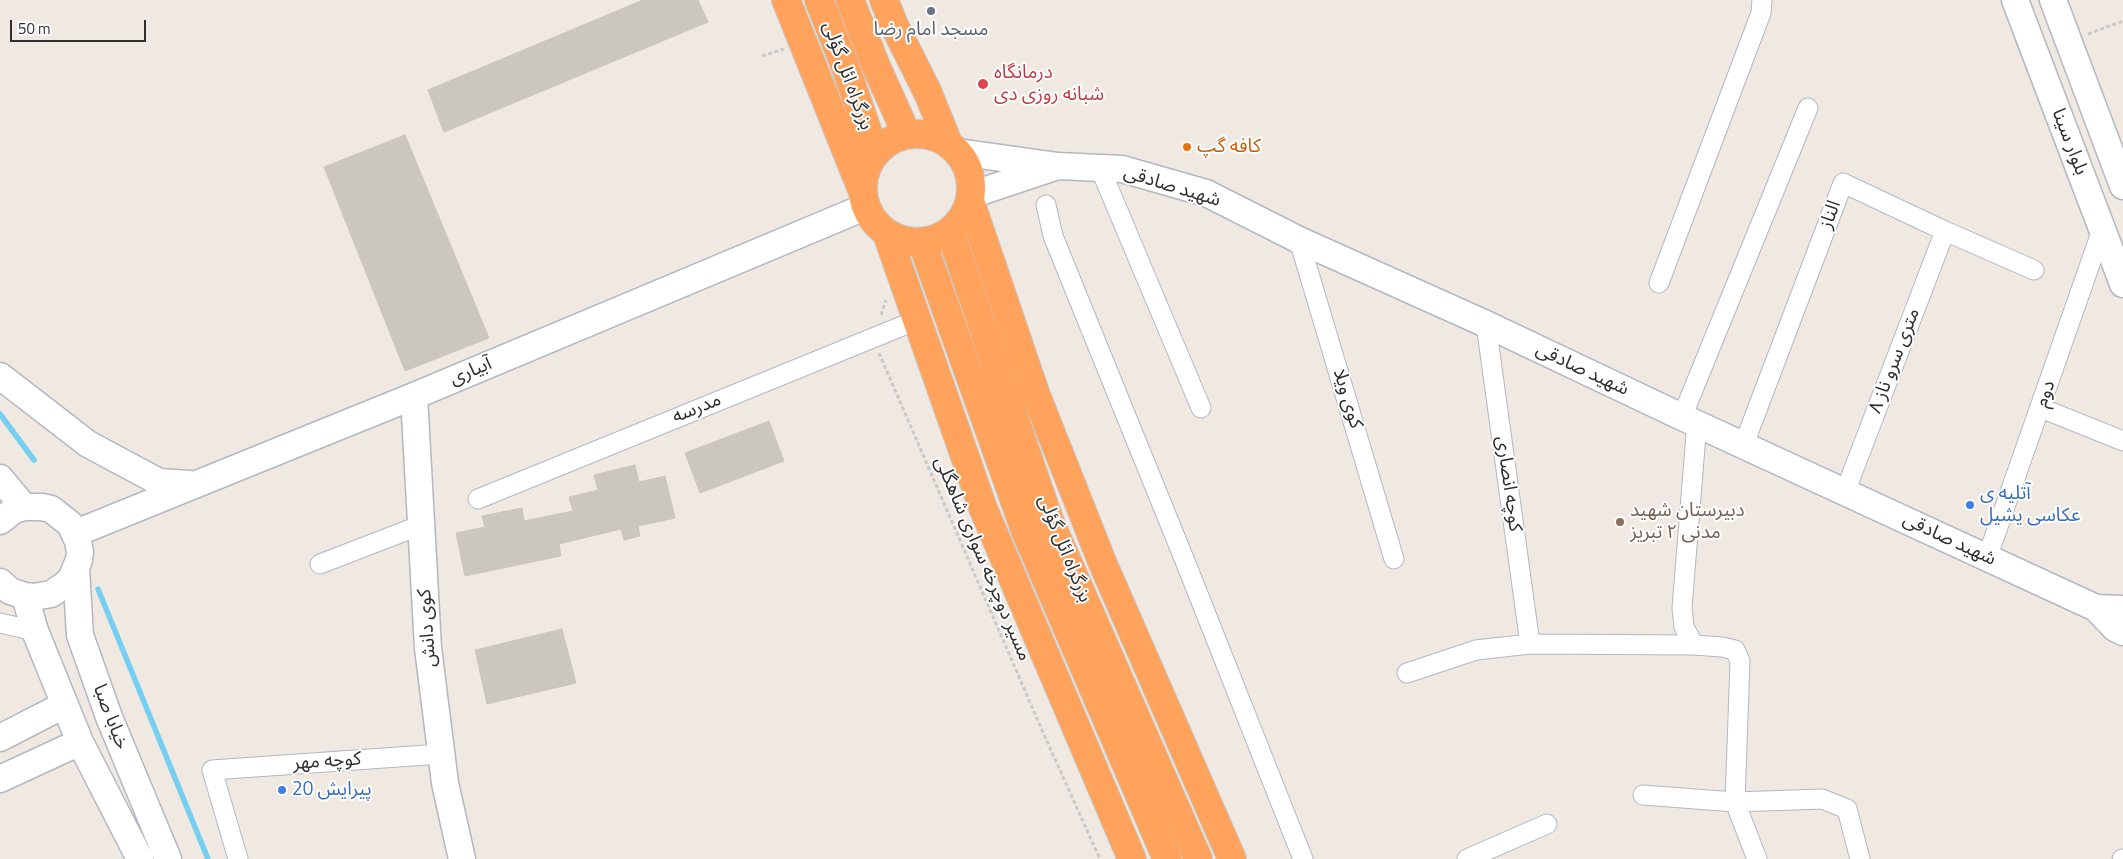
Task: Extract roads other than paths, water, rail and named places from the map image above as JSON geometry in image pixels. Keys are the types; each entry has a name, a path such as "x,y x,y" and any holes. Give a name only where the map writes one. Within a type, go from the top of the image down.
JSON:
{"highway":[{"path":"786,0 874,222 887,234 904,241 922,242 937,239 959,223 970,198"},
{"name":"بزرگراه ائل گؤلی","path":"819,0 847,70 875,153"},
{"name":"بزرگراه ائل گؤلی","path":"850,0 876,66 907,134"},
{"path":"884,0 894,25 953,148 966,165 970,180 970,198 1036,395 1100,556 1232,859"},
{"path":"863,198 863,176 875,153 889,141 907,134 922,134 936,137 953,148"},
{"name":"بزرگراه ائل گؤلی","path":"950,231 1050,522 1198,859"},
{"path":"887,234 983,508 1132,859"},
{"name":"بزرگراه ائل گؤلی","path":"922,242 1025,530 1167,859"}],"main road":[{"name":"بلوار سینا","path":"2016,0 2123,284"},
{"name":"بلوار سینا","path":"2053,0 2123,186"},
{"path":"2054,101 2086,88"},
{"name":"شهید صادقی","path":"953,148 1058,166 1122,169 1206,193 1299,240 1486,324 2096,608"},
{"name":"شهید صادقی","path":"970,198 1058,166"},
{"name":"آبیاری","path":"76,533 414,396 863,198"},
{"path":"0,376 88,444 159,482 196,484"},
{"name":"کوی دانش","path":"414,396 428,648 445,783 463,852"},
{"path":"0,478 24,507"},
{"path":"0,521 7,514 24,507 42,507 51,509 66,519 76,533"},
{"name":"خیابا صبا","path":"76,533 80,552 76,569 80,635 108,717 168,859"},
{"path":"0,582 10,591 25,596 43,596 59,590 72,577 76,569"},
{"name":"خیابا صبا","path":"25,596 35,632 80,742 140,859"},
{"path":"2096,608 2123,600"},
{"path":"2096,608 2123,609"},
{"path":"2096,608 2115,628 2123,632"},
{"path":"0,738 64,705"},
{"path":"0,778 80,742"}],"street":[{"path":"1660,283 1761,13 1762,0"},
{"path":"1694,645 1684,627 1682,608 1689,420 1808,108"},
{"path":"1100,168 1201,408"},
{"name":"الناز","path":"1744,444 1843,183 2034,270"},
{"path":"1046,205 1056,244 1187,566 1303,859"},
{"name":"دوم","path":"1987,558 2102,230"},
{"name":"۸ متری سرو ناز","path":"1845,492 1945,231"},
{"name":"کوی ویلا","path":"1299,240 1394,559"},
{"name":"مدرسه","path":"478,498 917,320"},
{"name":"کوچه انصاری","path":"1486,324 1530,644"},
{"path":"2041,408 2123,441"},
{"path":"320,564 422,525"},
{"path":"0,624 35,632"},
{"path":"1407,674 1476,650 1530,644 1694,645 1735,650 1740,661 1736,802 1757,859"},
{"name":"کوچه مهر","path":"238,859 212,770 441,754"},
{"path":"1643,795 1736,802 1822,799 1847,809 1860,859"},
{"path":"1467,859 1547,824"}],"waterway":[{"path":"0,414 34,460"},
{"path":"98,589 208,859"}],"place":[{"name":"مسجد امام رضا","path":"931,11"},
{"name":"درمانگاه شبانه روزی دی","path":"983,84"},
{"name":"کافه گپ","path":"1187,147"},
{"name":"آتلیه ی عکاسی یشیل","path":"1970,505"},
{"name":"دبیرستان شهید مدنی ۲ تبریز","path":"1620,522"},
{"name":"پیرایش 20","path":"282,790"}]}
